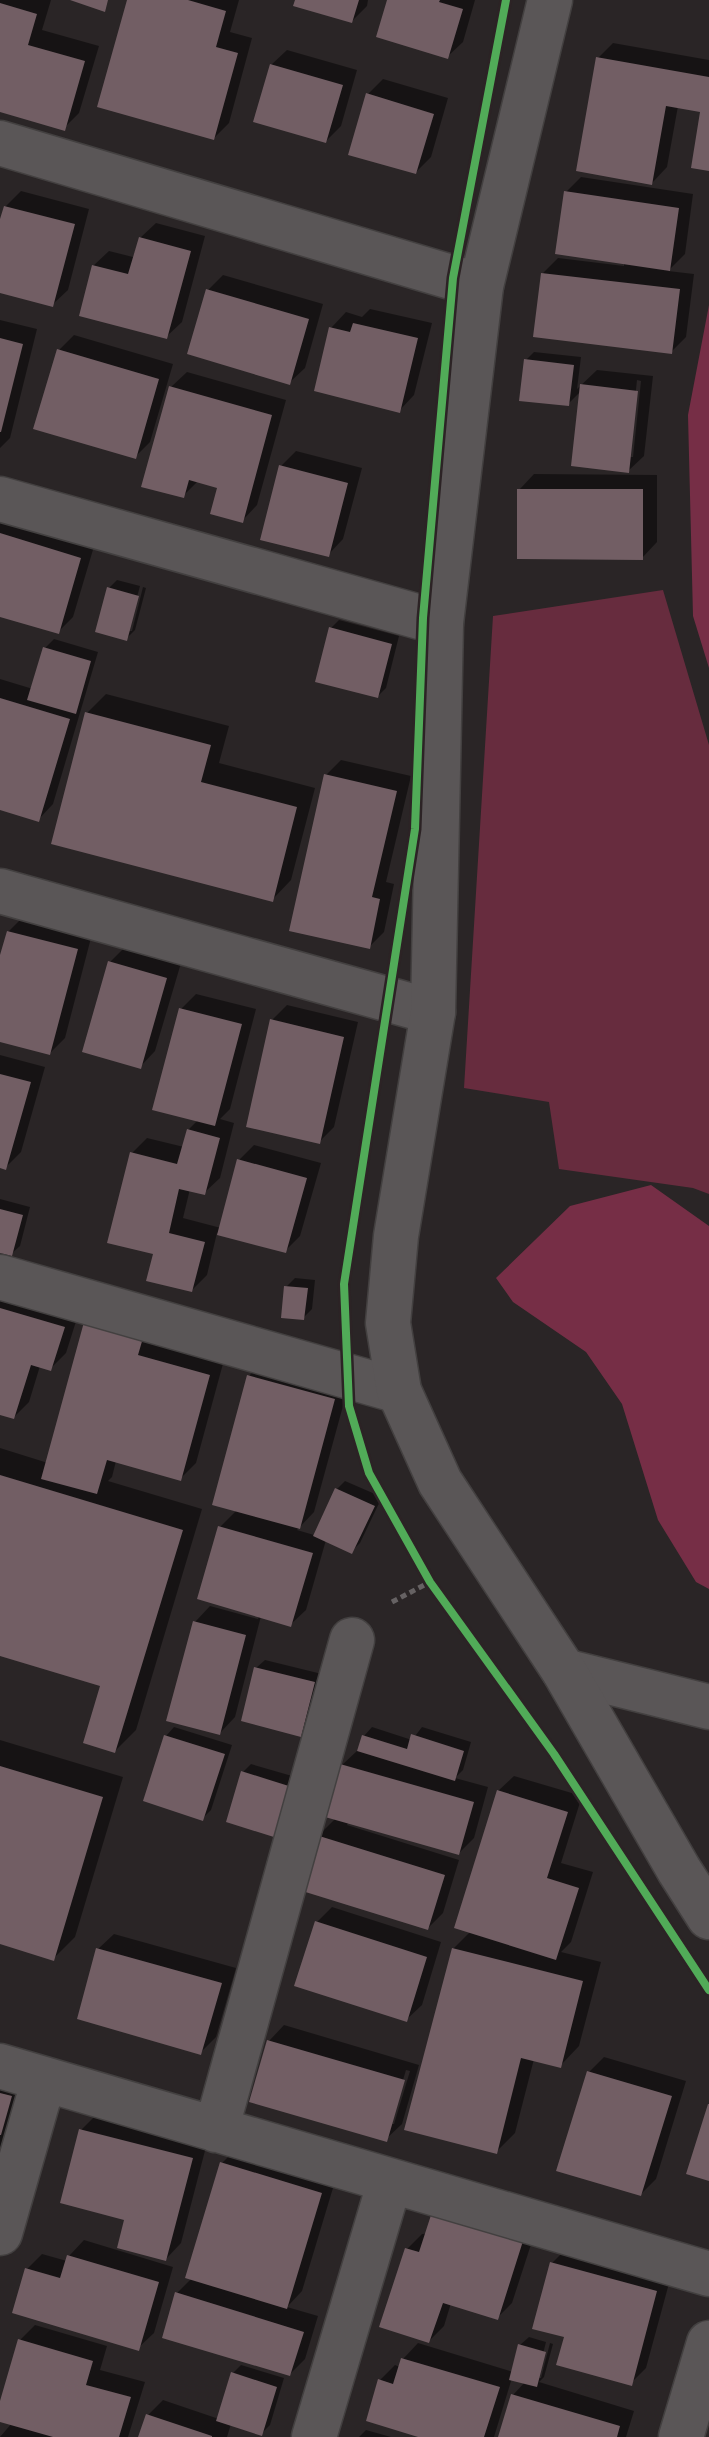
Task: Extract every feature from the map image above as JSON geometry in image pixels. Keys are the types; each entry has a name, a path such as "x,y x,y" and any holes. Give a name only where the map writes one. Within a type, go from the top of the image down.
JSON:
{"street":[{"path":"550,0 481,286 441,623 433,1012 396,1236 388,1323 399,1391 440,1482 564,1671 709,1917"},
{"path":"0,143 481,286"},
{"path":"0,499 441,623"},
{"path":"0,891 433,1012"},
{"path":"0,1277 399,1391"},
{"path":"216,2130 352,1640"},
{"path":"564,1671 709,1707"},
{"path":"0,2066 709,2274"},
{"path":"0,2233 44,2079"},
{"path":"314,2437 390,2181"},
{"path":"681,2437 709,2343"}],"path":[{"path":"422,1569 438,1593"}],"shaded area":[{"path":"709,305 709,668 693,616 688,415"},
{"path":"663,590 709,745 709,1194 693,1188 559,1169 549,1102 464,1088 493,616"},
{"path":"651,1185 709,1226 709,1589 696,1582 658,1520 622,1404 586,1352 513,1302 496,1278 570,1206"}],"building":[{"path":"70,0 108,0 105,12"},
{"path":"127,0 188,0 226,11 216,47 238,53 214,140 97,107"},
{"path":"295,0 359,0 352,23 293,6"},
{"path":"387,0 440,0 463,9 448,59 376,37"},
{"path":"0,3 37,14 28,45 85,61 65,131 0,112"},
{"path":"596,57 709,77 709,171 691,168 700,112 666,106 652,185 576,171"},
{"path":"270,64 343,85 326,143 253,122"},
{"path":"366,93 434,114 416,174 348,155"},
{"path":"564,191 679,208 670,271 555,254"},
{"path":"4,206 75,224 53,307 0,293 0,219"},
{"path":"139,237 191,251 167,339 79,316 92,265 128,274"},
{"path":"541,273 680,289 672,354 533,337"},
{"path":"206,289 309,319 290,385 187,354"},
{"path":"353,323 418,338 400,413 314,391 329,327 350,332"},
{"path":"0,338 23,344 1,432 0,432"},
{"path":"57,349 159,379 136,459 33,429"},
{"path":"524,359 574,365 569,406 519,401"},
{"path":"580,384 638,391 629,473 571,466"},
{"path":"169,386 272,415 243,523 210,514 217,488 189,480 184,498 141,487"},
{"path":"279,465 348,483 329,557 260,540"},
{"path":"517,489 643,489 643,560 517,559"},
{"path":"0,533 81,558 59,634 0,617"},
{"path":"107,587 139,596 127,641 95,632"},
{"path":"329,627 392,644 378,698 315,682"},
{"path":"43,647 91,661 76,714 27,700"},
{"path":"0,698 70,719 39,822 0,810"},
{"path":"85,712 211,745 201,782 297,807 273,902 51,844"},
{"path":"324,774 397,791 372,897 380,899 370,949 289,931"},
{"path":"7,931 78,949 50,1055 0,1042 0,955"},
{"path":"108,961 167,978 141,1069 82,1052"},
{"path":"179,1008 242,1024 215,1126 152,1110"},
{"path":"270,1019 344,1037 320,1144 246,1127"},
{"path":"0,1074 31,1082 6,1170 0,1168"},
{"path":"187,1129 220,1138 205,1195 179,1189 169,1233 205,1242 192,1292 146,1281 153,1254 107,1243 130,1152 177,1164"},
{"path":"237,1159 307,1178 286,1253 217,1235"},
{"path":"0,1209 23,1215 12,1256 0,1253"},
{"path":"284,1286 308,1288 304,1320 281,1318"},
{"path":"0,1308 65,1327 51,1371 31,1365 14,1419 0,1415"},
{"path":"84,1322 143,1338 138,1355 210,1375 181,1481 107,1460 97,1494 41,1479"},
{"path":"247,1375 335,1399 300,1529 212,1505"},
{"path":"0,1475 183,1530 115,1753 83,1743 100,1686 0,1656"},
{"path":"335,1488 375,1506 352,1554 313,1536"},
{"path":"218,1526 313,1553 291,1627 197,1599"},
{"path":"193,1621 246,1635 220,1735 166,1721"},
{"path":"254,1667 315,1682 301,1737 241,1721"},
{"path":"411,1734 464,1751 455,1781 357,1751 362,1735 407,1749"},
{"path":"164,1735 225,1754 203,1821 143,1801"},
{"path":"340,1764 474,1802 459,1855 325,1817"},
{"path":"0,1766 103,1797 54,1961 0,1944"},
{"path":"241,1771 292,1787 277,1838 226,1822"},
{"path":"497,1790 568,1812 547,1878 579,1888 556,1960 454,1928"},
{"path":"316,1835 445,1875 428,1930 299,1890"},
{"path":"315,1921 427,1957 407,2022 294,1986"},
{"path":"96,1948 222,1983 201,2055 77,2019"},
{"path":"452,1948 583,1981 561,2068 521,2058 497,2154 404,2130"},
{"path":"267,2040 405,2080 387,2142 249,2102"},
{"path":"587,2071 672,2096 641,2196 556,2171"},
{"path":"0,2093 12,2096 1,2135 0,2135"},
{"path":"709,2104 709,2181 686,2174"},
{"path":"79,2129 193,2158 166,2261 117,2248 124,2220 60,2203"},
{"path":"220,2162 322,2193 287,2309 185,2278"},
{"path":"432,2212 523,2241 498,2320 443,2303 429,2343 379,2327 405,2248 419,2252"},
{"path":"67,2255 159,2282 139,2351 12,2313 25,2268 60,2278"},
{"path":"550,2262 657,2291 632,2386 556,2365 564,2337 532,2329"},
{"path":"175,2292 304,2332 290,2376 162,2338"},
{"path":"18,2339 93,2361 86,2385 131,2397 119,2437 53,2437 0,2422 0,2401"},
{"path":"518,2344 546,2352 537,2387 509,2380"},
{"path":"401,2358 500,2387 484,2437 418,2437 366,2421 378,2379 393,2384"},
{"path":"231,2372 277,2387 262,2436 216,2421"},
{"path":"511,2394 620,2426 617,2437 498,2437"},
{"path":"146,2414 212,2436 212,2437 138,2437"}],"cycle path":[{"path":"506,0 453,278 423,618 415,829 344,1284 349,1406 369,1473 430,1582 554,1754 709,1990"}]}
